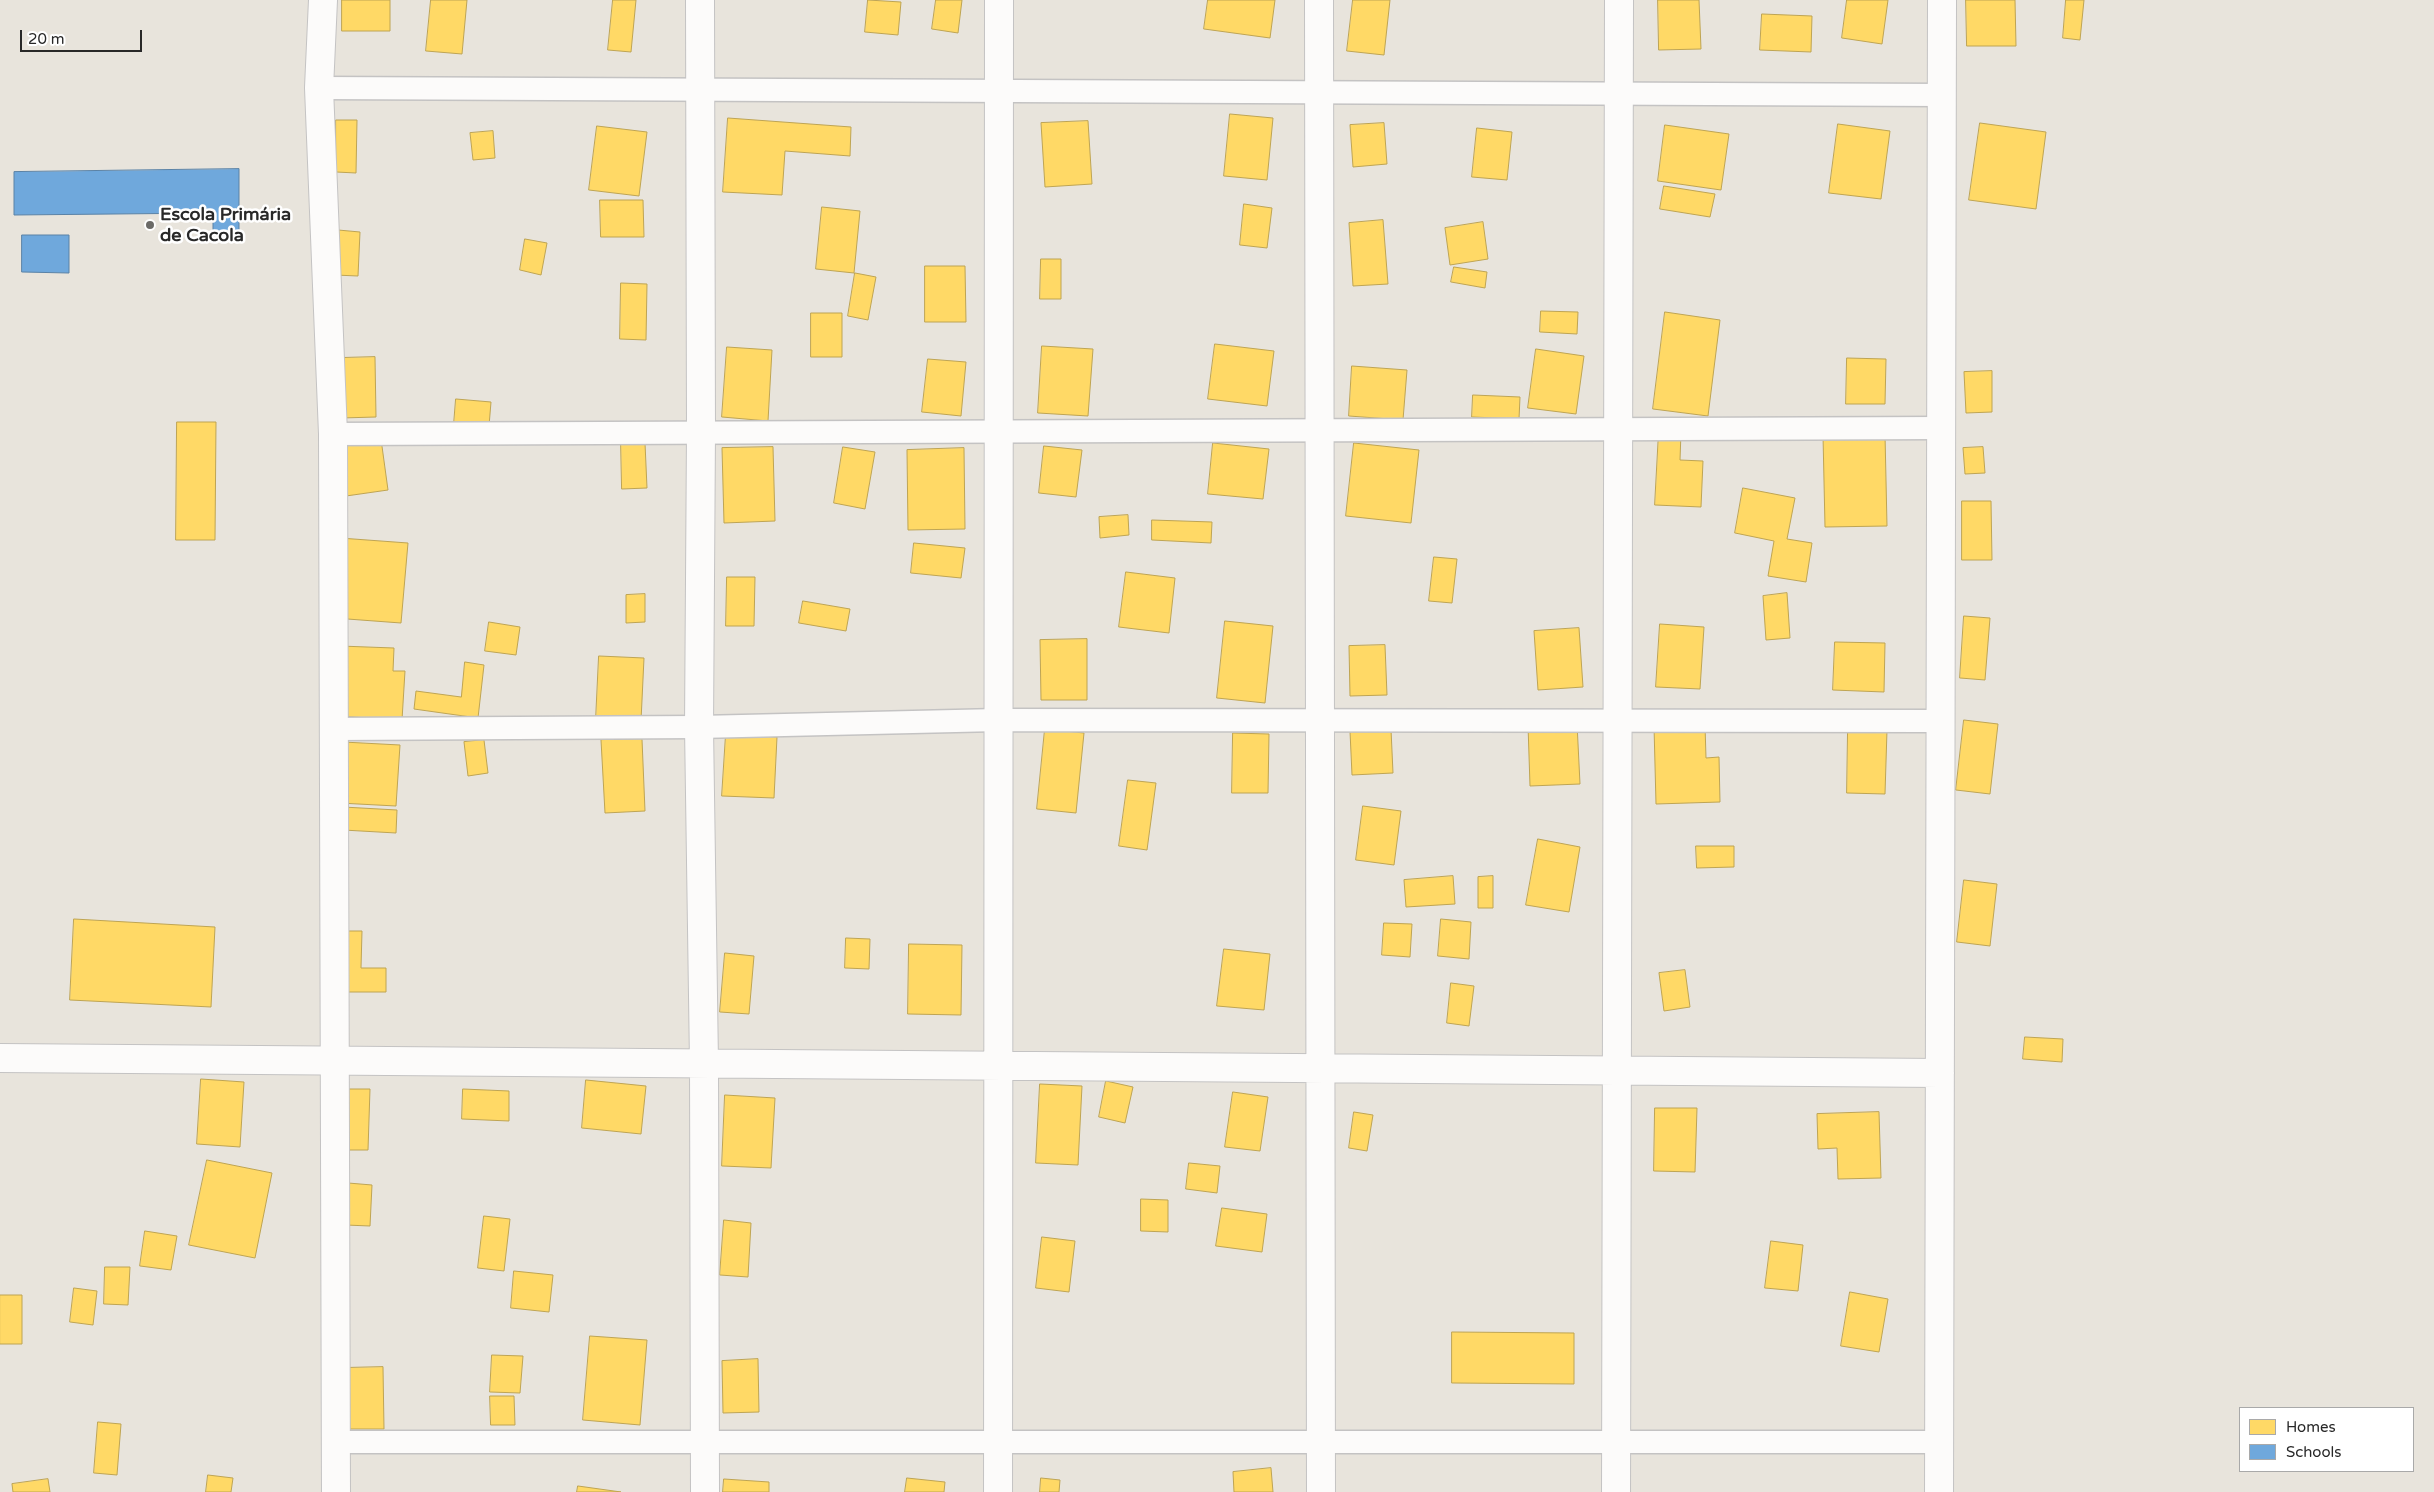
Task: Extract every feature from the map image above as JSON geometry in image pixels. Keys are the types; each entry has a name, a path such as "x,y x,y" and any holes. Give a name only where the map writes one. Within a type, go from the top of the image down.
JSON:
{"street":[{"path":"323,0 319,88 333,434 336,1492"},
{"path":"700,0 702,432 699,727 704,1063 705,1492"},
{"path":"998,1492 999,0"},
{"path":"1319,0 1321,1492"},
{"path":"1616,1492 1619,0"},
{"path":"1939,1492 1939,721 1942,428 1942,0"},
{"path":"0,1058 1940,1073"}],"lane":[{"path":"319,88 1942,95"},
{"path":"333,434 1942,428"},
{"path":"333,729 699,727 998,720 1939,721"},
{"path":"336,1442 1939,1442"}],"building: Homes":[{"path":"342,0 390,0 390,31 342,31"},
{"path":"431,0 467,0 462,54 426,51"},
{"path":"613,0 636,0 631,52 608,50"},
{"path":"868,0 901,2 898,35 865,32"},
{"path":"936,0 962,0 958,33 932,29"},
{"path":"1208,0 1275,0 1270,38 1204,29"},
{"path":"1353,0 1390,0 1384,55 1347,51"},
{"path":"1658,0 1699,0 1701,49 1659,50"},
{"path":"1847,0 1888,0 1882,44 1842,38"},
{"path":"1966,0 2015,0 2016,46 1967,46"},
{"path":"2066,0 2084,0 2080,40 2063,38"},
{"path":"1762,14 1812,16 1811,52 1760,50"},
{"path":"1230,114 1273,118 1267,180 1224,176"},
{"path":"728,118 851,127 850,156 785,151 782,195 723,192"},
{"path":"336,120 357,120 356,173 336,172"},
{"path":"1088,121 1092,184 1045,187 1041,123"},
{"path":"1384,123 1387,164 1353,167 1350,125"},
{"path":"1980,123 2046,132 2036,209 1969,200"},
{"path":"1838,124 1890,131 1881,199 1829,193"},
{"path":"1665,125 1729,134 1721,190 1658,181"},
{"path":"597,126 647,132 639,196 589,190"},
{"path":"1477,128 1512,132 1507,180 1472,177"},
{"path":"493,131 495,158 473,160 470,133"},
{"path":"1664,186 1715,194 1710,217 1660,209"},
{"path":"600,200 643,200 644,237 601,237"},
{"path":"1244,204 1272,208 1267,248 1240,245"},
{"path":"822,207 860,211 854,273 816,269"},
{"path":"1383,220 1388,284 1353,286 1349,223"},
{"path":"1483,222 1488,259 1450,265 1445,228"},
{"path":"338,230 360,232 358,276 334,275"},
{"path":"525,239 547,243 541,275 520,270"},
{"path":"1041,259 1061,259 1061,299 1040,299"},
{"path":"925,266 965,266 966,322 925,322"},
{"path":"1454,267 1487,272 1485,288 1451,282"},
{"path":"855,273 876,277 868,320 848,316"},
{"path":"621,283 647,284 646,340 620,339"},
{"path":"1541,311 1578,312 1577,334 1540,332"},
{"path":"1665,312 1720,320 1708,416 1653,409"},
{"path":"811,313 842,313 842,357 811,357"},
{"path":"1215,344 1274,351 1267,406 1208,399"},
{"path":"1042,346 1093,349 1088,416 1038,413"},
{"path":"727,347 772,350 768,421 722,417"},
{"path":"1536,349 1584,356 1576,414 1528,408"},
{"path":"375,357 376,417 341,418 340,358"},
{"path":"1847,358 1886,359 1885,404 1846,404"},
{"path":"928,359 966,362 961,416 922,412"},
{"path":"1352,366 1407,370 1403,420 1349,416"},
{"path":"1992,371 1992,412 1966,413 1964,372"},
{"path":"1473,395 1520,397 1519,419 1472,417"},
{"path":"456,399 491,402 489,426 454,424"},
{"path":"177,422 216,422 215,540 176,540"},
{"path":"1659,431 1681,432 1680,460 1703,461 1701,507 1655,505"},
{"path":"1885,434 1887,526 1825,527 1823,435"},
{"path":"381,439 388,490 346,496 340,445"},
{"path":"621,443 645,443 647,488 622,489"},
{"path":"1213,443 1269,449 1263,499 1208,494"},
{"path":"1354,443 1419,450 1411,523 1346,516"},
{"path":"1044,446 1082,450 1076,497 1039,493"},
{"path":"773,447 775,521 724,523 722,448"},
{"path":"843,447 875,452 865,509 834,503"},
{"path":"1983,447 1985,473 1965,474 1963,448"},
{"path":"964,448 965,529 908,530 907,450"},
{"path":"1743,488 1795,498 1787,539 1812,543 1806,582 1768,576 1774,541 1735,533"},
{"path":"1962,501 1991,501 1992,560 1962,560"},
{"path":"1128,515 1129,535 1100,538 1099,517"},
{"path":"1152,520 1212,522 1211,543 1152,540"},
{"path":"340,538 408,543 401,623 334,618"},
{"path":"914,543 965,548 961,578 911,573"},
{"path":"1434,557 1457,559 1452,603 1429,601"},
{"path":"1126,572 1175,578 1169,633 1119,627"},
{"path":"727,577 755,577 754,626 726,626"},
{"path":"1787,593 1790,638 1766,640 1763,596"},
{"path":"645,594 645,622 626,623 626,595"},
{"path":"803,601 850,609 846,631 799,623"},
{"path":"1964,616 1990,618 1985,680 1960,678"},
{"path":"1225,621 1273,626 1265,703 1217,698"},
{"path":"489,622 520,627 516,655 485,651"},
{"path":"1660,624 1704,627 1700,689 1656,687"},
{"path":"1579,628 1583,687 1538,690 1534,631"},
{"path":"1087,639 1087,700 1041,700 1040,640"},
{"path":"1835,642 1885,643 1884,692 1833,690"},
{"path":"1385,645 1387,695 1350,696 1349,646"},
{"path":"340,646 394,648 393,671 405,671 402,720 336,716"},
{"path":"599,656 644,658 641,721 596,719"},
{"path":"465,662 484,665 478,718 414,709 416,691 461,697"},
{"path":"1964,720 1998,724 1990,794 1956,790"},
{"path":"1577,723 1580,784 1530,786 1528,725"},
{"path":"1705,725 1706,758 1719,757 1720,802 1656,804 1654,726"},
{"path":"1045,729 1084,733 1076,813 1037,809"},
{"path":"1391,729 1393,773 1352,775 1350,731"},
{"path":"1848,729 1887,730 1885,794 1847,793"},
{"path":"1233,733 1269,734 1268,793 1232,793"},
{"path":"726,734 777,737 774,798 722,796"},
{"path":"642,739 645,811 605,813 601,740"},
{"path":"484,740 488,773 468,776 464,742"},
{"path":"343,742 400,745 396,806 339,803"},
{"path":"1128,780 1156,783 1147,850 1119,846"},
{"path":"1363,806 1401,811 1394,865 1356,860"},
{"path":"343,807 397,810 396,833 343,830"},
{"path":"1538,839 1580,847 1569,912 1526,905"},
{"path":"1696,846 1734,846 1734,867 1697,868"},
{"path":"1453,876 1455,904 1406,907 1404,880"},
{"path":"1493,876 1493,908 1478,908 1478,877"},
{"path":"1964,880 1997,884 1990,946 1957,942"},
{"path":"74,919 215,927 211,1007 70,1000"},
{"path":"1441,919 1471,922 1469,959 1438,956"},
{"path":"1384,923 1412,924 1410,957 1382,955"},
{"path":"342,931 362,931 361,968 386,968 386,992 342,992"},
{"path":"846,938 870,939 869,969 845,968"},
{"path":"909,944 962,945 961,1015 908,1014"},
{"path":"1224,949 1270,954 1264,1010 1217,1006"},
{"path":"725,953 754,956 749,1014 720,1012"},
{"path":"1685,970 1690,1007 1664,1011 1659,973"},
{"path":"1451,983 1474,986 1469,1026 1447,1023"},
{"path":"2025,1037 2063,1039 2062,1062 2023,1059"},
{"path":"201,1079 244,1082 240,1147 197,1144"},
{"path":"586,1080 646,1086 641,1134 582,1128"},
{"path":"1106,1081 1133,1087 1125,1123 1099,1117"},
{"path":"1040,1084 1082,1086 1078,1165 1036,1163"},
{"path":"344,1089 370,1089 368,1150 342,1150"},
{"path":"463,1089 509,1091 509,1121 462,1119"},
{"path":"1233,1092 1268,1097 1260,1151 1225,1147"},
{"path":"725,1095 775,1098 771,1168 722,1166"},
{"path":"1655,1108 1697,1108 1695,1172 1654,1171"},
{"path":"1354,1112 1373,1115 1367,1151 1349,1148"},
{"path":"1879,1112 1881,1178 1838,1179 1837,1148 1818,1149 1817,1114"},
{"path":"207,1160 272,1173 255,1258 189,1245"},
{"path":"1189,1163 1220,1166 1217,1193 1186,1189"},
{"path":"348,1183 372,1185 370,1226 345,1225"},
{"path":"1141,1199 1168,1200 1168,1232 1141,1231"},
{"path":"1222,1208 1267,1214 1262,1252 1216,1246"},
{"path":"484,1216 510,1219 504,1271 478,1268"},
{"path":"724,1220 751,1223 748,1277 720,1275"},
{"path":"145,1231 177,1236 171,1270 140,1266"},
{"path":"1042,1237 1075,1241 1069,1292 1036,1288"},
{"path":"1771,1241 1803,1245 1798,1291 1765,1288"},
{"path":"105,1267 130,1267 128,1305 104,1304"},
{"path":"514,1271 553,1275 549,1312 511,1308"},
{"path":"74,1288 97,1291 93,1325 70,1322"},
{"path":"1850,1292 1888,1299 1879,1352 1841,1346"},
{"path":"0,1295 22,1295 22,1344 0,1344"},
{"path":"1452,1332 1574,1333 1574,1384 1452,1383"},
{"path":"590,1336 647,1340 640,1425 583,1420"},
{"path":"492,1355 523,1356 520,1393 490,1392"},
{"path":"758,1359 759,1412 723,1413 722,1361"},
{"path":"383,1367 384,1429 343,1429 343,1368"},
{"path":"490,1396 514,1396 515,1425 491,1425"},
{"path":"98,1422 121,1424 117,1475 94,1473"},
{"path":"1271,1468 1273,1492 1234,1492 1233,1472"},
{"path":"208,1475 233,1478 231,1492 206,1492"},
{"path":"907,1478 945,1482 944,1492 905,1492"},
{"path":"1041,1478 1060,1480 1059,1492 1040,1492"},
{"path":"48,1479 50,1492 13,1492 12,1484"},
{"path":"724,1479 769,1482 769,1492 723,1492"},
{"path":"578,1486 621,1492 577,1492"}],"building: Schools":[{"path":"239,169 239,231 213,231 213,213 14,215 14,172"},
{"path":"22,235 69,235 69,273 22,272"}],"place":[{"name":"Escola Primária de Cacola","path":"150,225"}]}
